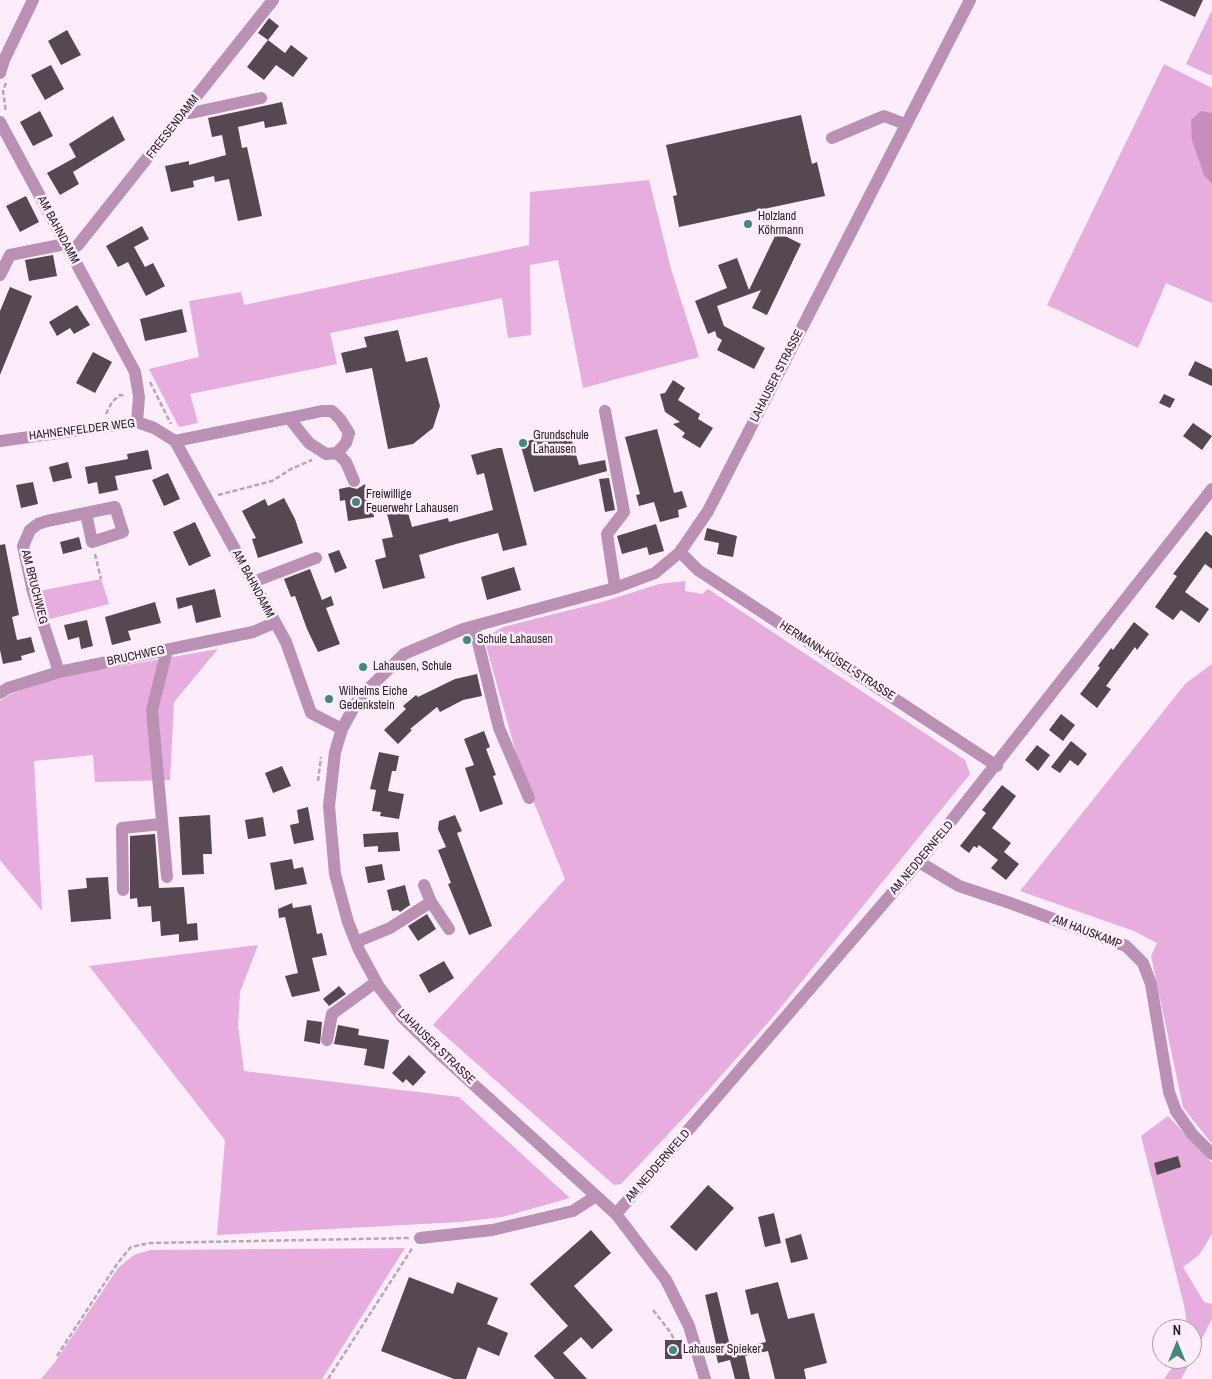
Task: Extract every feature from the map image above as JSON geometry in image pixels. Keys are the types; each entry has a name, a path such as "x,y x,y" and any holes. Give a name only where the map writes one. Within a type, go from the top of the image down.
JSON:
{"street":[{"path":"0,73 4,60 33,0"},
{"name":"FREESENDAMM","path":"67,247 78,245 273,0"},
{"name":"LAHAUSER STRASSE","path":"705,1379 689,1326 666,1280 616,1214 403,1018 376,982 356,942 335,874 330,838 331,785 335,752 342,729 360,698 404,654 474,626 615,588 655,573 680,552 708,511 970,0"},
{"path":"184,112 191,113 261,98"},
{"path":"832,138 884,116 905,124"},
{"name":"AM BAHNDAMM","path":"0,122 135,372 139,397 137,422"},
{"path":"0,275 10,255 67,247"},
{"path":"175,442 322,411 332,411 349,433 346,443 332,454"},
{"path":"605,412 624,512 607,534 615,588"},
{"path":"289,418 309,443 346,462 354,481"},
{"name":"HAHNENFELDER WEG","path":"0,441 137,422 163,433"},
{"name":"AM BAHNDAMM","path":"163,433 175,442 253,582 295,665 311,713 342,729"},
{"name":"AM NEDDERNFELD","path":"616,1214 919,862 997,766 1212,489"},
{"name":"AM BRUCHWEG","path":"59,672 33,592 23,546 30,530 38,524 115,507 123,532 92,542"},
{"path":"86,513 92,542"},
{"name":"HERMANN-KÜSEL-STRASSE","path":"680,552 698,570 997,766"},
{"path":"253,582 316,558"},
{"name":"BRUCHWEG","path":"0,693 8,688 59,672 253,632 274,623"},
{"path":"474,626 499,728 529,798"},
{"path":"167,650 152,710 167,877"},
{"path":"123,890 122,828 162,824"},
{"name":"AM HAUSKAMP","path":"919,862 959,886 1126,946 1138,957 1143,963 1150,984 1169,1092 1176,1111 1192,1134 1212,1154"},
{"path":"424,884 431,902 449,929"},
{"path":"356,942 390,928 431,902"},
{"path":"327,1040 332,1014 376,982"},
{"path":"420,1238 492,1230 573,1211 596,1196"}],"path":[{"path":"207,498 272,481 291,469 332,454"},
{"path":"92,542 101,579"},
{"path":"57,1356 117,1264 131,1247 150,1243 420,1238"},
{"path":"328,1379 420,1238"},
{"path":"654,1310 671,1332 674,1340"}],"shaded area":[{"path":"1212,10 1212,76 1186,64"},
{"path":"1164,64 1212,88 1212,303 1166,283 1138,348 1047,305"},
{"path":"1201,111 1212,113 1212,184 1204,175 1192,140 1191,120"},
{"path":"649,180 671,269 699,357 583,388 558,260 530,265 531,335 508,338 502,298 330,333 337,364 190,394 198,423 179,427 149,369 199,357 189,301 241,292 244,305 529,245 530,192"},
{"path":"101,579 109,604 42,621 34,592"},
{"path":"685,581 685,591 702,594 708,589 965,760 970,774 772,1018 689,1112 621,1184 614,1185 433,1025 565,879 521,771 484,638 503,627 602,602 659,584"},
{"path":"218,649 174,702 170,780 95,782 93,755 34,761 42,911 0,860 0,701 9,695 58,677"},
{"path":"1212,664 1212,1144 1183,1107 1151,956 1157,943 1134,931 1020,891 1186,683"},
{"path":"258,945 240,992 238,1026 244,1071 459,1097 570,1198 502,1217 460,1222 217,1235 225,1140 89,966"},
{"path":"1168,1116 1212,1163 1212,1234 1199,1255 1183,1267 1204,1302 1212,1304 1212,1319 1202,1338 1202,1319 1186,1319 1141,1136"},
{"path":"405,1248 322,1379 41,1379 55,1362 118,1268 134,1255 150,1250"},
{"path":"1171,1369 1186,1369 1181,1379 1164,1379"}],"building":[{"path":"1159,0 1203,0 1195,17"},
{"path":"269,18 279,26 268,40 258,33"},
{"path":"67,30 81,55 61,65 48,41"},
{"path":"268,40 285,53 291,45 308,58 293,77 276,65 264,80 247,67"},
{"path":"51,65 64,89 45,100 31,75"},
{"path":"282,102 287,124 265,128 264,121 238,127 242,148 247,147 262,216 238,221 229,179 215,182 214,176 193,181 194,187 171,192 165,166 189,161 189,165 226,155 222,135 212,137 208,118"},
{"path":"40,111 53,136 33,146 20,122"},
{"path":"801,115 812,164 817,162 825,196 679,227 673,196 677,195 666,145"},
{"path":"113,116 125,140 73,172 79,184 60,195 47,173 76,157 69,144"},
{"path":"26,196 39,222 20,232 6,206"},
{"path":"142,226 149,239 134,247 145,267 153,263 165,286 146,296 128,262 118,267 106,246"},
{"path":"777,232 801,244 767,315 752,308 761,290 717,306 724,326 765,348 754,369 717,350 722,340 717,337 715,331 708,334 695,301 727,288 718,265 737,258 749,290"},
{"path":"53,255 57,276 29,281 25,260"},
{"path":"10,287 32,296 0,375 0,311"},
{"path":"77,305 90,325 74,334 70,328 57,336 49,322"},
{"path":"182,309 187,332 145,341 140,319"},
{"path":"398,330 406,362 427,357 440,406 433,428 413,444 388,449 372,368 346,373 341,353 367,347 364,337"},
{"path":"93,352 112,362 95,393 76,383"},
{"path":"1195,361 1212,369 1212,386 1188,375"},
{"path":"673,380 685,388 678,400 700,414 698,419 713,428 700,448 682,437 685,433 673,424 680,422 665,412 660,394 665,393"},
{"path":"1164,394 1175,399 1170,408 1159,403"},
{"path":"1193,423 1212,436 1202,450 1183,436"},
{"path":"657,429 674,493 682,491 687,507 678,510 679,517 660,522 654,502 639,506 636,495 640,494 625,437"},
{"path":"569,430 579,465 605,460 607,471 534,492 520,443"},
{"path":"502,448 527,545 503,551 498,533 419,555 425,578 383,589 375,560 386,557 382,539 393,537 387,514 407,509 412,527 448,518 449,522 493,510 484,473 477,475 471,455"},
{"path":"148,450 152,469 115,476 118,490 99,494 97,482 88,484 85,467 128,459 127,454"},
{"path":"68,462 72,478 53,482 49,467"},
{"path":"168,473 180,499 164,506 152,480"},
{"path":"609,478 615,510 605,512 599,479"},
{"path":"33,482 38,504 21,508 16,485"},
{"name":"Freiwillige Feuerwehr Lahausen","path":"365,484 368,504 372,503 374,517 348,521 345,500 340,501 339,489 349,487 357,489"},
{"path":"284,498 295,519 303,543 258,558 252,539 256,538 242,511 265,499 268,506"},
{"path":"195,522 211,556 189,566 173,532"},
{"path":"656,524 664,551 649,555 647,547 622,554 617,536"},
{"path":"707,528 737,536 733,557 717,554 719,543 704,540"},
{"path":"1206,531 1212,536 1212,569 1205,564 1185,592 1209,609 1199,623 1181,610 1173,620 1155,607 1177,576 1173,574"},
{"path":"79,537 82,549 63,554 60,542"},
{"path":"5,544 19,615 12,617 17,640 31,637 35,652 21,656 22,660 3,664 0,650 0,545"},
{"path":"339,550 347,568 335,573 328,554"},
{"path":"514,567 521,590 487,600 481,577"},
{"path":"310,569 322,600 331,596 334,605 326,608 340,644 318,652 295,596 291,597 284,579"},
{"path":"215,589 221,617 196,623 192,605 178,609 176,598"},
{"path":"155,602 161,623 128,631 131,640 112,645 105,617"},
{"path":"87,620 93,646 81,649 79,637 68,640 64,625"},
{"path":"1134,622 1149,634 1137,650 1135,647 1106,686 1111,689 1097,708 1080,694 1100,668 1098,666 1111,648 1113,650"},
{"path":"477,674 482,696 463,700 440,712 437,707 410,729 412,730 398,744 384,730 406,709 403,706 416,695 418,697 455,679"},
{"path":"1061,714 1075,725 1063,741 1049,730"},
{"path":"484,731 490,747 486,749 496,775 493,776 503,804 480,812 465,768 474,765 464,739"},
{"path":"1071,741 1087,754 1078,766 1070,760 1060,773 1051,767"},
{"path":"1037,745 1050,755 1038,771 1025,760"},
{"path":"379,752 399,756 396,771 392,771 388,791 404,794 399,819 380,816 381,812 372,811 376,790 370,789"},
{"path":"282,766 291,786 273,793 265,773"},
{"path":"1002,785 1016,796 992,828 1011,843 1004,852 1019,864 1006,880 991,868 998,860 979,845 977,848 974,846 969,853 960,846 986,813 982,810"},
{"path":"308,807 314,840 294,844 290,825 299,823 297,810"},
{"path":"210,815 212,854 203,854 204,874 182,875 179,817"},
{"path":"455,815 462,831 457,833 492,926 469,935 448,884 451,883 438,850 446,847 438,829 439,821"},
{"path":"263,817 266,836 248,839 245,820"},
{"path":"398,832 400,851 378,852 378,846 364,847 363,834"},
{"path":"155,834 159,888 184,887 187,924 197,923 198,940 179,942 179,934 161,936 160,921 152,922 151,906 138,907 137,898 130,899 130,836"},
{"path":"292,859 294,869 303,867 307,884 275,890 270,863"},
{"path":"382,864 385,880 368,883 365,867"},
{"path":"108,877 111,919 71,922 68,890 87,888 86,878"},
{"path":"405,885 410,905 400,912 398,910 392,911 387,890"},
{"path":"292,903 293,908 311,905 317,934 322,933 327,955 312,958 320,991 292,997 285,976 298,973 285,917 279,918 278,909"},
{"path":"427,914 436,929 418,941 408,926"},
{"path":"444,961 454,978 429,993 419,975"},
{"path":"339,986 346,994 329,1006 323,999"},
{"path":"307,1020 322,1022 320,1044 304,1041"},
{"path":"338,1025 359,1029 358,1035 389,1040 384,1069 364,1065 367,1049 334,1044"},
{"path":"409,1055 426,1072 413,1086 406,1079 403,1083 392,1073"},
{"path":"1178,1156 1181,1167 1157,1175 1154,1163"},
{"path":"708,1185 734,1208 696,1251 670,1227"},
{"path":"774,1213 781,1243 765,1247 758,1217"},
{"path":"591,1230 611,1253 574,1286 613,1330 592,1349 581,1337 563,1353 587,1379 555,1379 534,1356 568,1326 530,1284"},
{"path":"801,1234 808,1259 791,1263 785,1239"},
{"path":"409,1277 453,1294 457,1282 498,1298 487,1324 508,1333 499,1356 478,1347 466,1379 454,1379 381,1351"},
{"path":"778,1282 788,1319 814,1313 827,1363 804,1369 806,1379 775,1379 768,1351 745,1356 750,1379 735,1379 730,1360 718,1363 716,1354 718,1353 705,1295 717,1292 731,1350 766,1342 758,1313 751,1315 745,1290"},
{"name":"Lahauser Spieker","path":"665,1340 682,1340 682,1359 665,1359"}],"place":[{"name":"Holzland Köhrmann","path":"748,224"},
{"name":"Grundschule Lahausen","path":"523,443"},
{"name":"Freiwillige Feuerwehr Lahausen","path":"356,502"},
{"name":"Schule Lahausen","path":"467,640"},
{"name":"Lahausen, Schule","path":"363,667"},
{"name":"Wilhelms Eiche Gedenkstein","path":"329,699"},
{"name":"Lahauser Spieker","path":"673,1350"}]}
